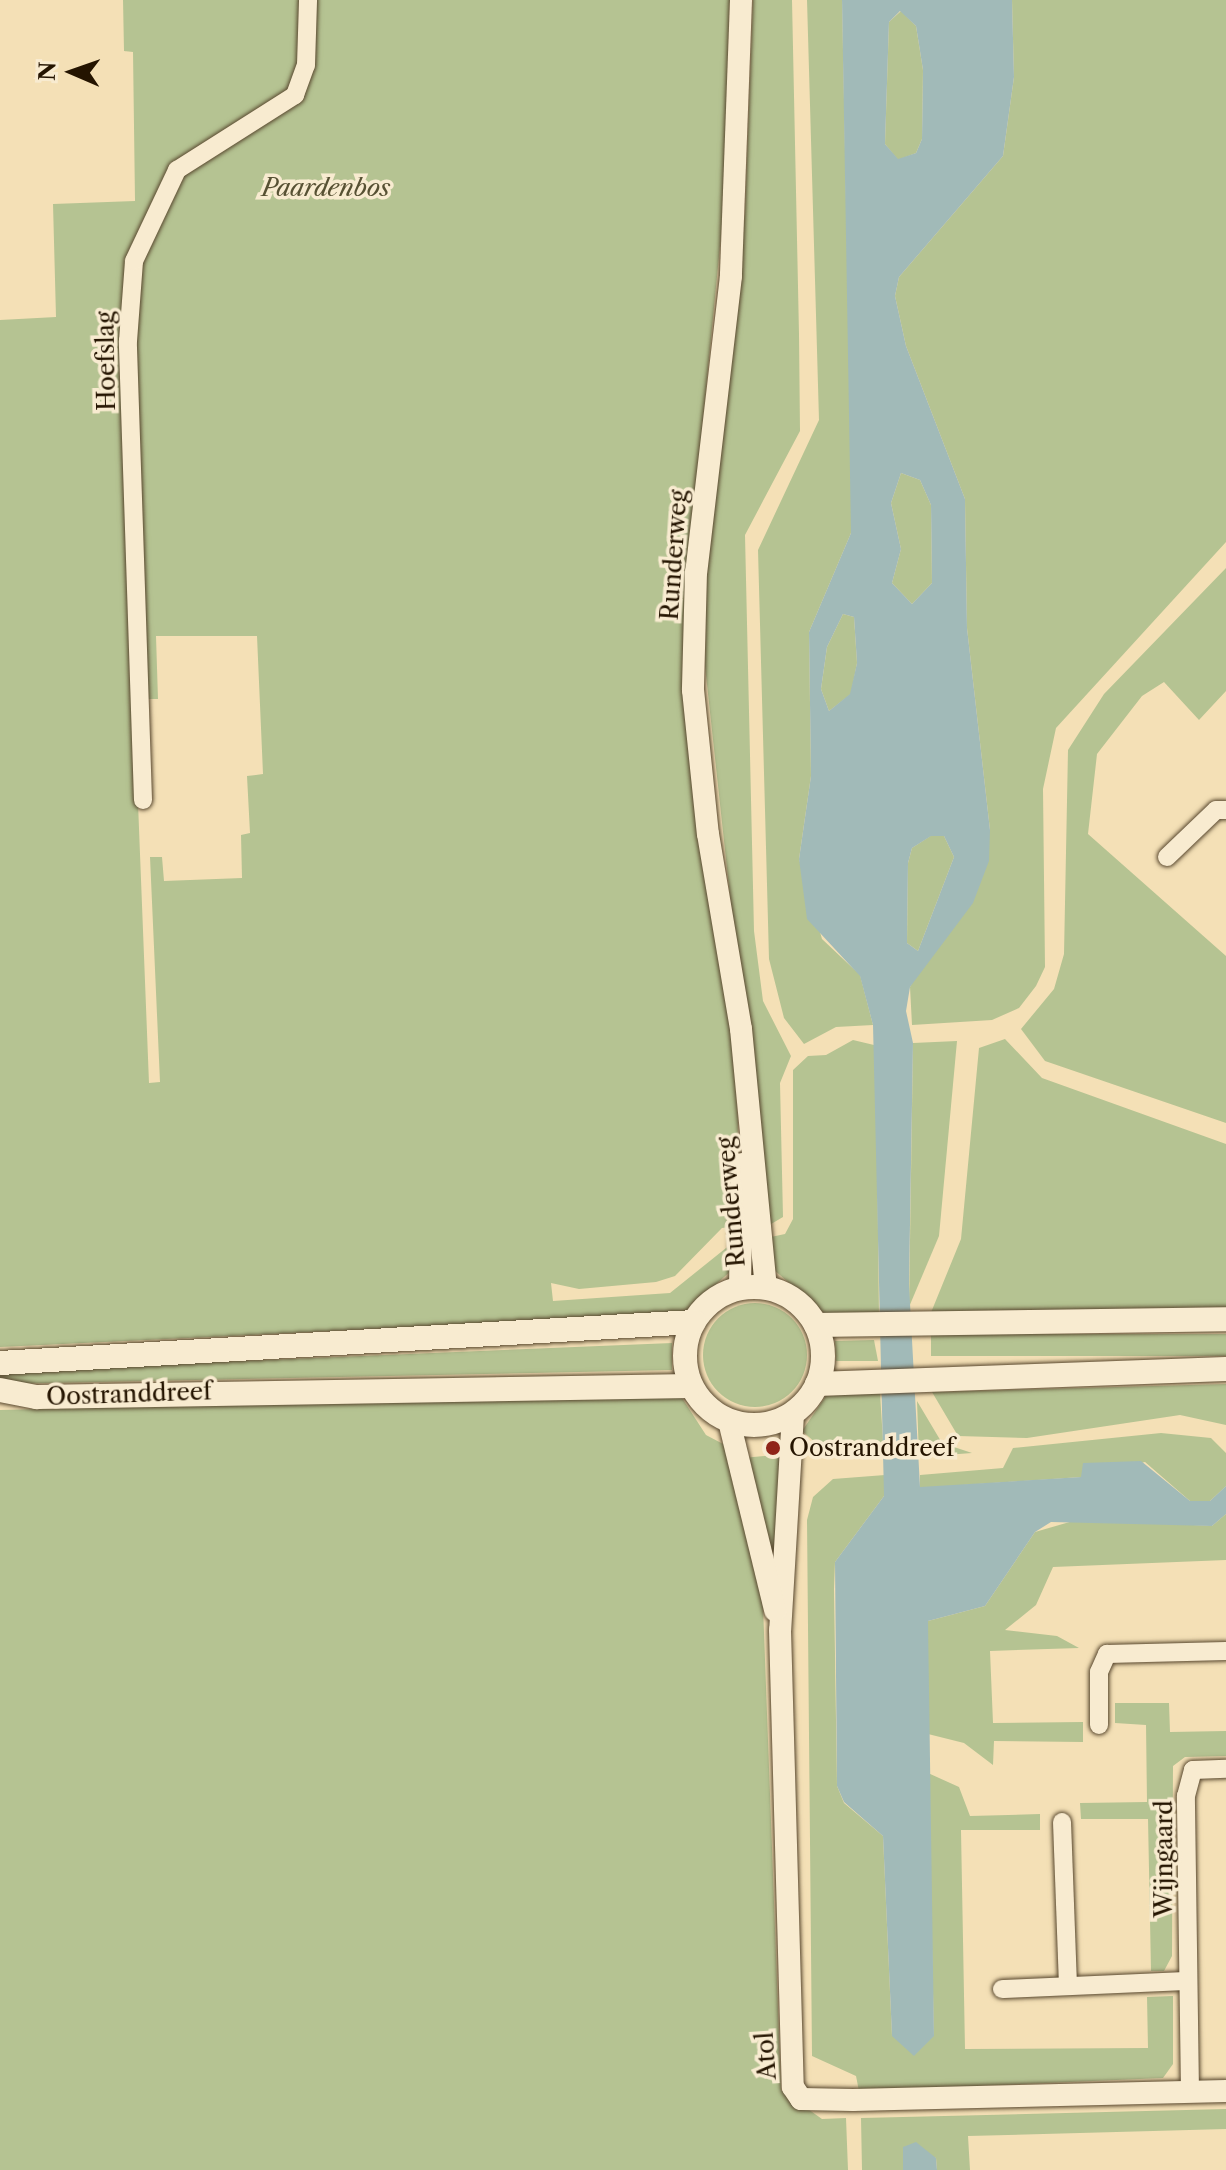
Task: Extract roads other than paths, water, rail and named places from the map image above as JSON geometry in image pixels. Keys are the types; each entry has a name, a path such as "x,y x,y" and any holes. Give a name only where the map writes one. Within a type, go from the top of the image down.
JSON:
{"main road":[{"path":"740,1288 766,1288 795,1300 816,1325 823,1354 817,1384 793,1414 762,1425 729,1421 691,1386 685,1354 694,1322 709,1304 740,1288"},
{"path":"816,1325 1226,1319"},
{"name":"Oostranddreef","path":"7,1358 694,1322"},
{"path":"817,1384 932,1377 1226,1369"},
{"name":"Oostranddreef","path":"0,1390 37,1397 691,1386"},
{"path":"0,1402 37,1397"}],"street":[{"name":"Hoefslag","path":"143,800 128,341 134,261 177,170 295,95 306,65 308,0"},
{"name":"Runderweg","path":"741,0 731,276 696,572 693,690 749,1111 766,1288"},
{"path":"1167,857 1216,810 1226,810"},
{"name":"Runderweg","path":"740,1288 749,1111"},
{"name":"Atol","path":"793,1414 780,1630 790,2075 801,2099 1226,2091"},
{"name":"Atol","path":"729,1421 780,1630"},
{"path":"1099,1725 1099,1672 1107,1654 1226,1651"},
{"name":"Wijngaard","path":"1190,2092 1186,1796 1193,1770 1226,1769"},
{"path":"1062,1822 1068,1986"},
{"path":"1002,1989 1188,1981"}],"water":[{"path":"842,0 1012,0 1014,77 1003,156 899,277 895,296 906,346 965,499 967,628 990,830 989,861 973,903 910,987 906,1011 913,1043 909,1285 920,1487 1081,1477 1083,1463 1141,1461 1190,1501 1210,1501 1226,1486 1226,1514 1212,1526 1051,1522 1035,1532 985,1606 928,1621 934,2036 914,2056 892,2036 883,1836 844,1802 837,1786 835,1562 884,1496 873,1025 860,976 807,919 799,859 811,776 809,632 851,533","holes":["900,11 916,26 923,70 922,139 916,153 898,159 885,144 889,22","901,473 920,480 931,505 932,583 912,604 892,583 901,549 891,503","843,614 854,617 857,663 850,694 829,711 821,689 827,647","931,836 944,836 954,857 918,951 907,943 908,863 912,848"]},
{"path":"916,2142 936,2158 937,2170 903,2170 903,2147"}],"place":[{"name":"Oostranddreef","path":"773,1448"}],"park label":[{"name":"Paardenbos","path":"326,188"}]}
